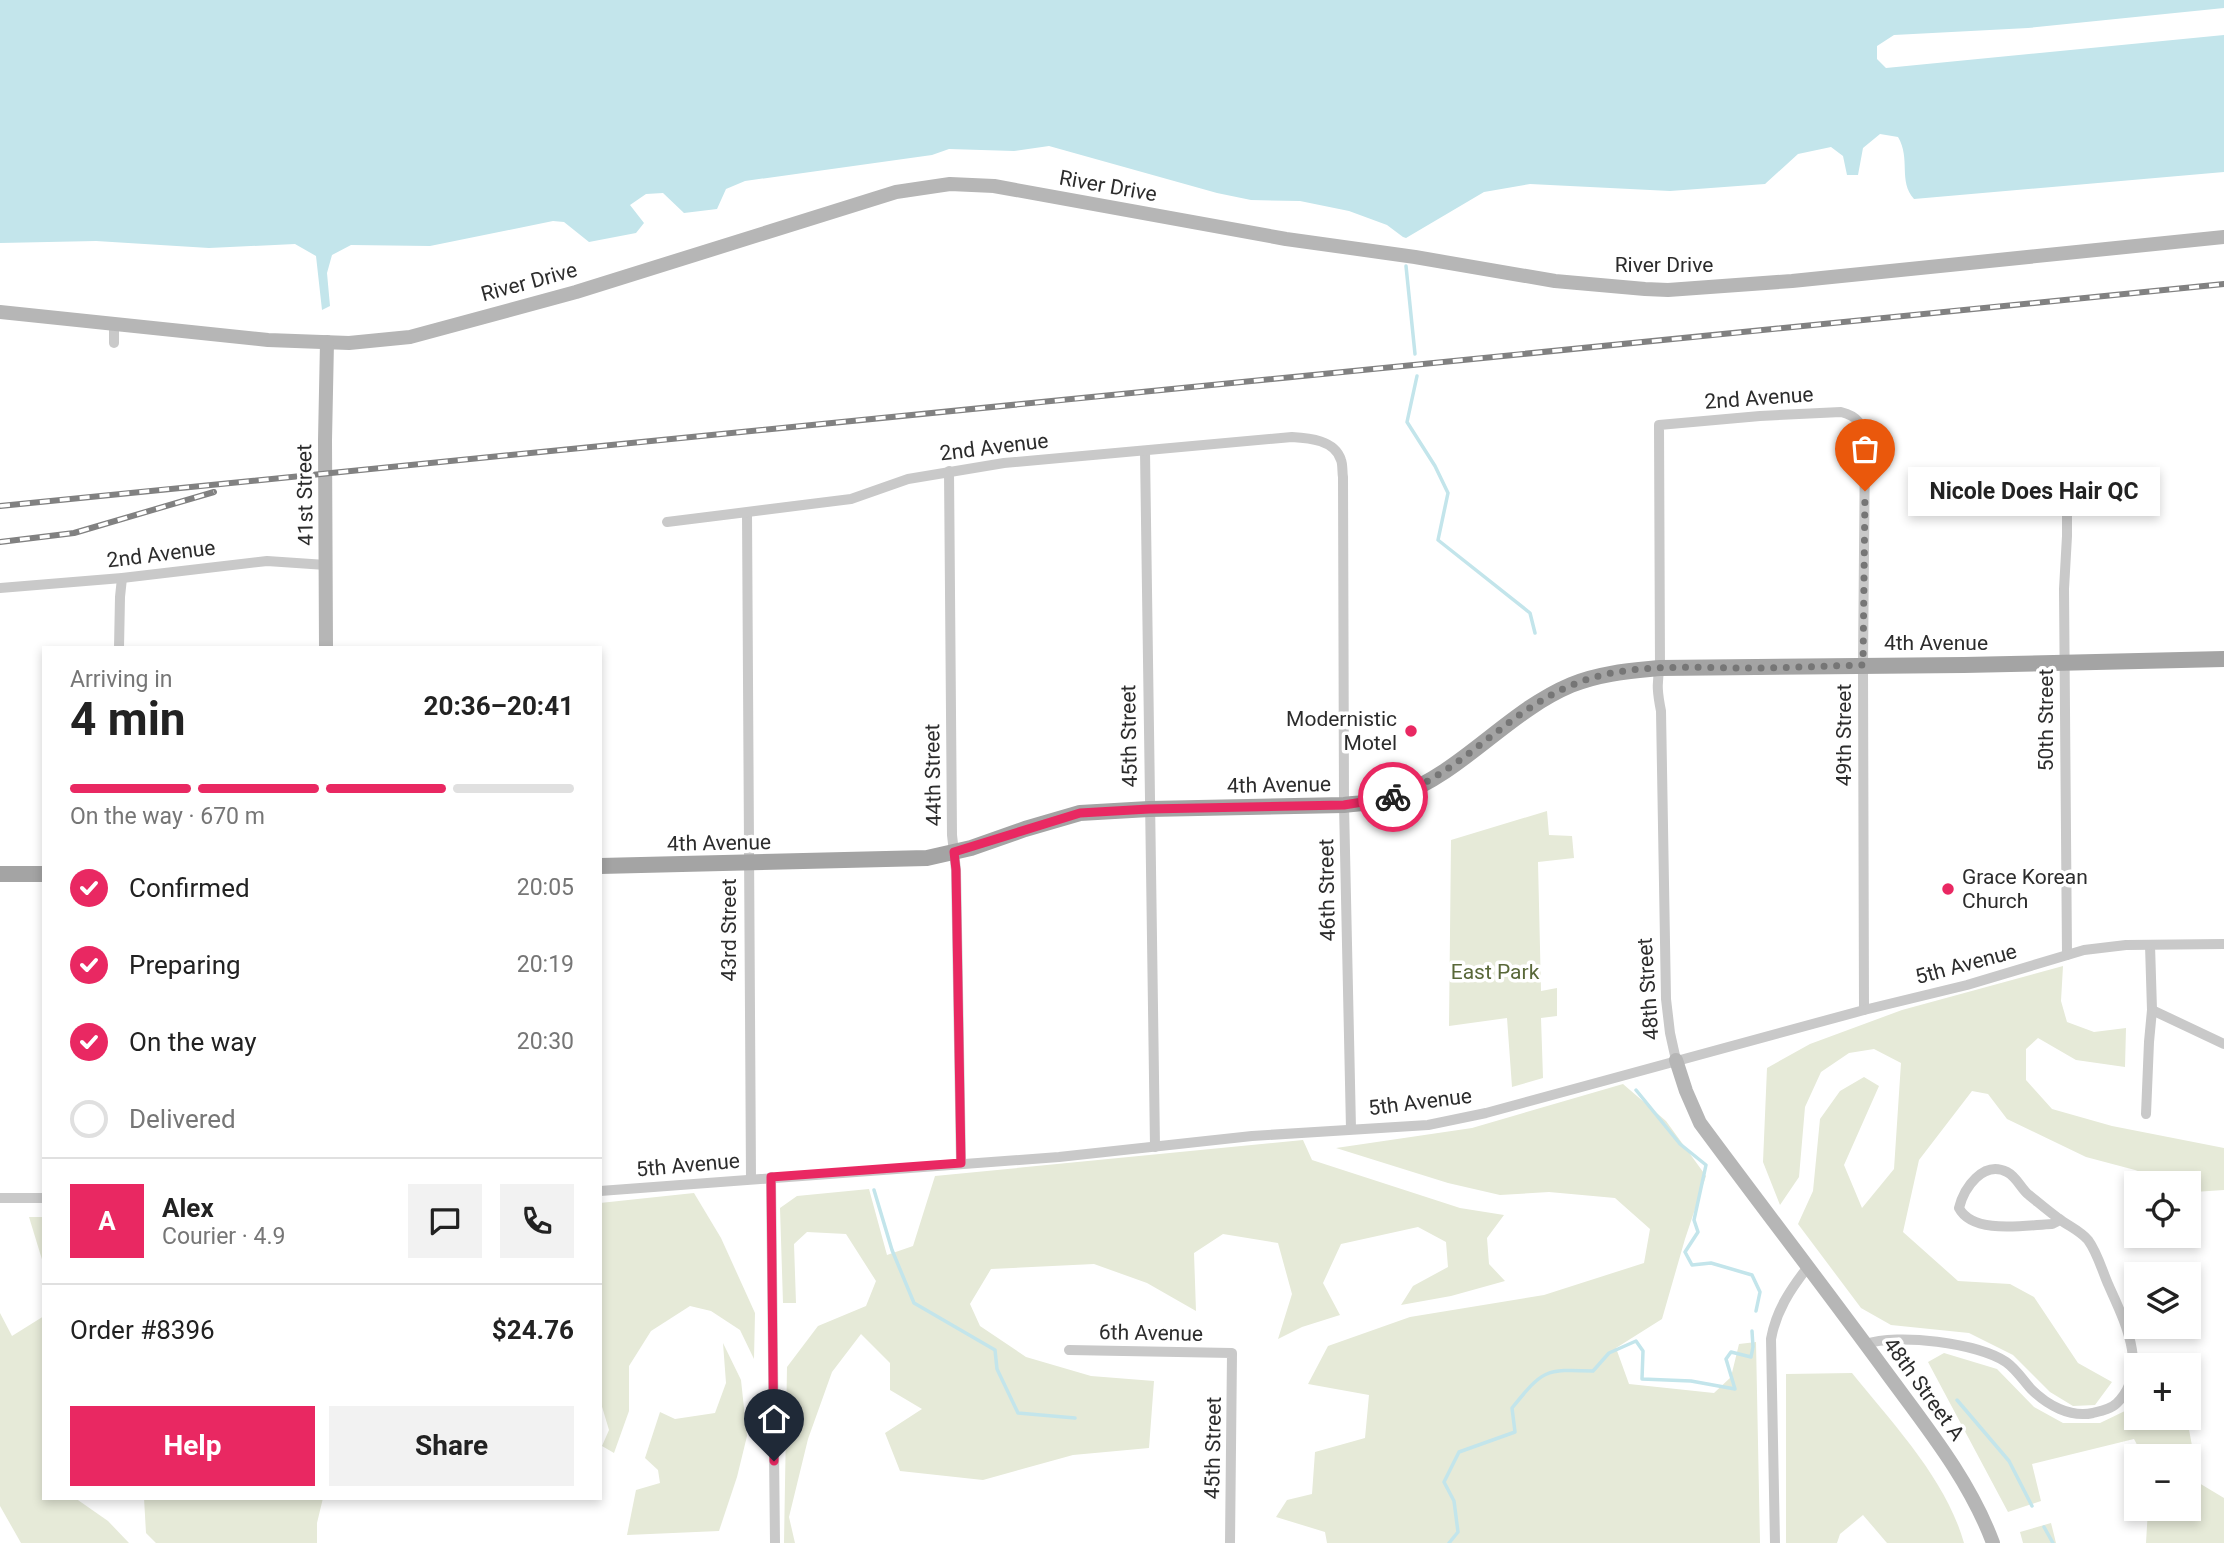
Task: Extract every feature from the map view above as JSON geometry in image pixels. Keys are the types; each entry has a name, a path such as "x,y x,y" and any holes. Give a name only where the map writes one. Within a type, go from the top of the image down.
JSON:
{"main road":[{"name":"4th Avenue","path":"602,866 927,858 1080,813 1344,805 1395,797 1450,769 1536,704 1573,684 1605,674 1660,668 2224,659"},
{"path":"0,874 42,874"}],"street":[{"name":"River Drive","path":"0,312 268,340 349,343 410,337 576,292 896,192 936,185 994,186 1286,239 1562,282 1645,289 1792,281 2224,237"},
{"path":"114,324 114,343"},
{"name":"41st Street","path":"326,646 327,342"},
{"name":"2nd Avenue","path":"1659,425 1828,412 1852,415 1858,420"},
{"name":"49th Street","path":"1858,420 1863,428 1865,441 1864,1010"},
{"name":"48th Street","path":"1659,425 1660,668 1657,694 1661,711 1666,999 1670,1033 1675,1060 1700,1122 1807,1268"},
{"name":"2nd Avenue","path":"667,522 851,499 908,479 1004,463 1292,437 1329,445"},
{"name":"46th Street","path":"1329,445 1341,460 1343,477 1344,805 1348,1097 1351,1129"},
{"name":"45th Street","path":"1145,451 1155,1147"},
{"name":"44th Street","path":"949,471 952,835 956,870 961,1163"},
{"name":"50th Street","path":"2067,486 2064,589 2067,955"},
{"name":"43rd Street","path":"747,513 751,1179"},
{"name":"2nd Avenue","path":"0,588 122,578 267,561 326,565"},
{"path":"119,646 122,578"},
{"name":"5th Avenue","path":"602,1191 1059,1157 1252,1136 1428,1125 1457,1120 2102,947 2224,944"},
{"path":"2146,1114 2152,1010 2150,945"},
{"path":"2152,1010 2224,1044"},
{"path":"1866,1345 1875,1341 1912,1340 1963,1345 2005,1361 2033,1391 2053,1407 2090,1413 2117,1403 2130,1380 2134,1365 2131,1342 2089,1242 2080,1232 2026,1193 2005,1171 1987,1171 1976,1177 1962,1198 1959,1208 1963,1216 1985,1225 2052,1224 2060,1220"},
{"path":"771,1177 775,1543"},
{"path":"0,1198 42,1198"},
{"path":"1775,1543 1774,1320 1807,1268"},
{"name":"48th Street A","path":"1807,1268 1959,1473 1978,1506 1993,1543"},
{"name":"6th Avenue","path":"1069,1350 1232,1353"},
{"name":"45th Street","path":"1230,1543 1232,1353"}],"green space":[{"name":"East Park","path":"1547,811 1549,835 1572,836 1574,858 1538,862 1541,991 1557,988 1557,1016 1541,1018 1543,1078 1512,1087 1507,1018 1449,1026 1451,840"},
{"path":"2063,966 2061,1001 2067,1022 2094,1032 2126,1028 2125,1067 2076,1060 2038,1038 2026,1049 2026,1080 2052,1109 2112,1126 2224,1148 2224,1190 2201,1192 2201,1171 2138,1171 2086,1157 2007,1119 1988,1094 1972,1091 1919,1160 1903,1232 1958,1281 2010,1284 2034,1297 2078,1363 2112,1382 2095,1405 2073,1406 2050,1392 2013,1355 1969,1333 1891,1325 1861,1308 1798,1224 1813,1191 1820,1119 1840,1091 1864,1077 1879,1086 1844,1165 1862,1208 1894,1169 1901,1063 1874,1049 1849,1053 1821,1072 1805,1107 1799,1177 1780,1205 1763,1162 1767,1068 1810,1044 1902,1010"},
{"path":"1623,1084 1666,1121 1706,1176 1662,1319 1616,1348 1629,1384 1714,1393 1731,1377 1739,1344 1756,1342 1760,1543 1327,1543 1325,1532 1276,1517 1287,1500 1312,1494 1315,1452 1365,1438 1369,1395 1308,1384 1328,1346 1410,1317 1544,1295 1644,1263 1650,1229 1615,1198 1549,1192 1500,1195 1448,1183 1336,1148 1472,1128"},
{"path":"1303,1140 1312,1160 1460,1208 1504,1215 1487,1238 1489,1264 1505,1281 1451,1296 1401,1305 1413,1286 1448,1267 1446,1242 1418,1227 1341,1244 1323,1283 1340,1315 1302,1327 1278,1339 1292,1294 1278,1243 1223,1234 1194,1253 1196,1311 1147,1283 1094,1264 991,1269 970,1304 980,1326 1026,1357 1091,1376 1154,1381 1149,1448 1073,1455 983,1480 900,1471 885,1433 922,1409 890,1390 890,1363 861,1334 832,1372 808,1439 789,1517 795,1543 784,1543 787,1367 818,1326 866,1306 876,1281 846,1234 807,1232 794,1244 796,1303 783,1303 780,1208 797,1196 869,1189 887,1255 913,1246 935,1176"},
{"path":"694,1193 721,1238 755,1313 754,1359 740,1330 711,1311 690,1306 651,1331 629,1366 629,1411 614,1453 602,1446 609,1430 602,1407 602,1203"},
{"path":"29,1217 42,1217 42,1259"},
{"path":"0,1313 12,1336 42,1317 42,1500 78,1500 108,1521 129,1543 21,1543 0,1506"},
{"path":"723,1343 741,1380 747,1436 719,1531 627,1535 636,1490 660,1483 658,1470 645,1458 660,1412 675,1419 715,1413 726,1383"},
{"path":"1944,1353 1997,1369 2034,1407 2063,1423 2100,1423 2124,1411 2124,1430 2189,1430 2192,1444 2137,1444 2134,1439 2032,1464 2041,1501 2008,1512 1928,1362"},
{"path":"1852,1373 1917,1453 1945,1497 1964,1543 1887,1543 1863,1515 1840,1534 1837,1543 1786,1543 1786,1374"},
{"path":"2201,1484 2224,1498 2224,1543 2146,1543 2147,1521 2201,1521"},
{"path":"144,1500 323,1500 317,1523 317,1543 156,1543 146,1533"},
{"path":"2051,1523 2056,1543 2023,1543 2020,1532"}],"water":[{"path":"0,0 2224,0 2224,8 2028,28 1894,35 1877,46 1877,59 1886,68 2224,35 2224,172 1914,199 1907,185 1904,153 1898,137 1880,134 1863,148 1858,175 1847,175 1843,156 1831,147 1798,154 1765,184 1670,191 1530,184 1484,192 1406,238 1387,225 1349,211 1300,201 1251,200 1217,193 1049,146 1014,151 949,149 932,155 745,181 726,189 717,209 684,213 663,193 646,194 630,205 644,223 636,233 589,242 564,222 553,221 430,246 351,245 332,255 327,273 330,306 322,310 316,256 295,244 209,248 96,241 0,243"}],"waterway":[{"path":"1406,266 1415,354"},
{"path":"1417,376 1407,422 1435,466 1448,493 1438,540 1530,613 1535,633"},
{"path":"1636,1090 1680,1144 1706,1165 1694,1220 1698,1232 1685,1252 1692,1265 1711,1263 1752,1275 1760,1292 1756,1311"},
{"path":"874,1190 892,1250 914,1303 995,1350 997,1369 1018,1413 1075,1418"},
{"path":"1449,1543 1458,1532 1454,1501 1444,1482 1459,1452 1515,1432 1512,1408 1538,1379 1554,1372 1593,1371 1609,1353 1636,1341 1643,1351 1642,1379 1691,1381 1735,1389 1726,1359 1731,1352 1751,1357 1752,1331"},
{"path":"1957,1400 2009,1461 2032,1506"},
{"path":"2044,1527 2053,1543"}],"railway":[{"path":"0,506 2224,284"},
{"path":"0,542 74,533 214,492"}],"way so far":[{"path":"1393,797 1429,782 1450,769 1536,704 1573,684 1605,674 1660,668 1863,665 1865,491"}],"place":[{"name":"Nicole Does Hair QC","path":"1865,491"},
{"name":"Modernistic Motel","path":"1411,731"},
{"name":"Grace Korean Church","path":"1948,889"}],"route":[{"path":"774,1461 771,1177 961,1163 954,852 1080,813 1344,805 1393,797"}]}
